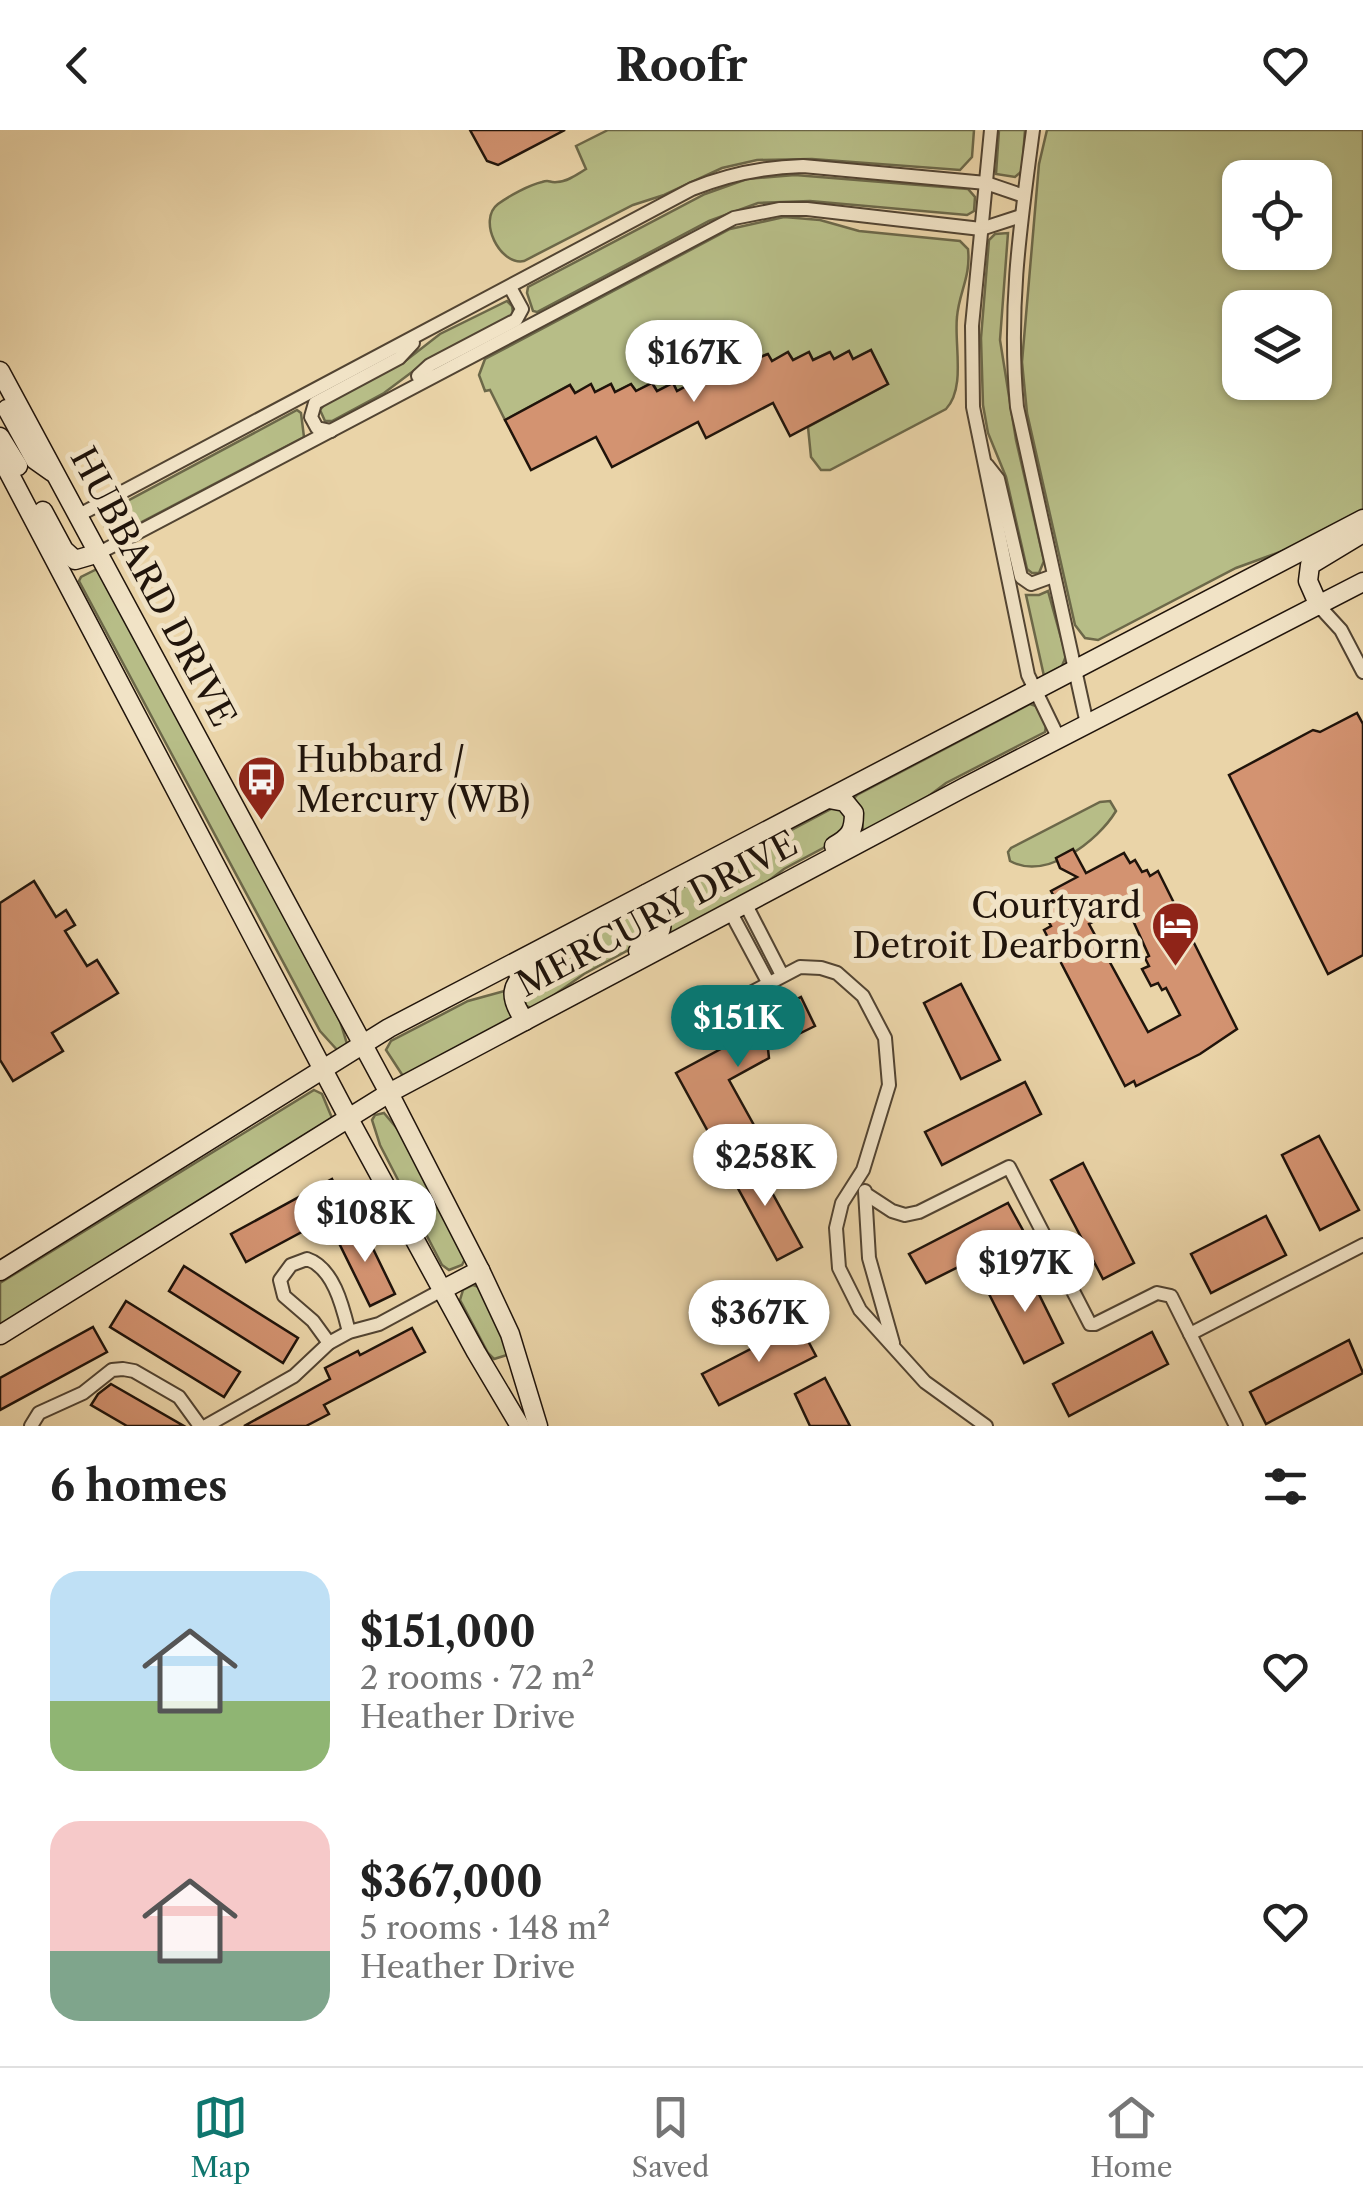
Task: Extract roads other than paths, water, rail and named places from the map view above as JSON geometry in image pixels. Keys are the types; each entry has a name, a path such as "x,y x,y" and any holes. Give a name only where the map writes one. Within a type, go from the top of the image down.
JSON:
{"street":[{"path":"991,130 970,374 982,459 1028,675 1059,739"},
{"path":"1033,130 1012,315 1014,374 1030,474 1087,724"},
{"path":"78,515 692,189 743,171 803,166 986,182 1024,196"},
{"path":"0,438 64,550 75,560 98,553 716,226 752,213 807,209 981,229 1021,216"},
{"path":"397,394 430,365 516,320 522,308 510,286"},
{"path":"332,430 317,428 310,417 315,403 399,358 421,334"},
{"name":"HUBBARD DRIVE","path":"0,371 480,1270 502,1314 538,1426"},
{"path":"0,396 34,460 57,475"},
{"path":"0,456 349,1120 519,1426"},
{"path":"982,459 998,479 1020,576 1032,584 1053,576"},
{"name":"MERCURY DRIVE","path":"0,1271 362,1044 1363,520"},
{"path":"1363,533 1310,565 1308,581 1319,606 1341,630 1363,672"},
{"name":"MERCURY DRIVE","path":"0,1336 389,1094 1363,582"},
{"path":"745,905 791,870 848,838 854,826 854,812 844,802 829,798"},
{"path":"545,1011 586,979 652,944 661,931 662,916 646,894"},
{"path":"745,905 782,975"},
{"path":"745,905 768,982"},
{"path":"525,1021 514,1004 512,992 545,946"},
{"path":"703,1018 800,967 837,973 863,996 885,1038 889,1085 863,1170 842,1203 836,1228 839,1268 860,1310 924,1382 986,1426"},
{"path":"866,1194 906,1215 1008,1167 1090,1324 1157,1293 1166,1293 1236,1426"},
{"path":"863,1170 868,1258 894,1345"},
{"path":"1190,1334 1363,1245"},
{"path":"329,1344 313,1321 284,1296 280,1280 291,1265 307,1259 322,1268 342,1304 349,1332"},
{"path":"31,1426 39,1413 82,1393 112,1370 122,1369 134,1371 179,1397 203,1426 294,1376 329,1344 349,1332 379,1324 480,1270"},
{"path":"485,1367 505,1366 516,1354"}],"place":[{"name":"Hubbard / Mercury (WB)","path":"261,822"},
{"name":"Courtyard Detroit Dearborn","path":"1176,968"}]}
